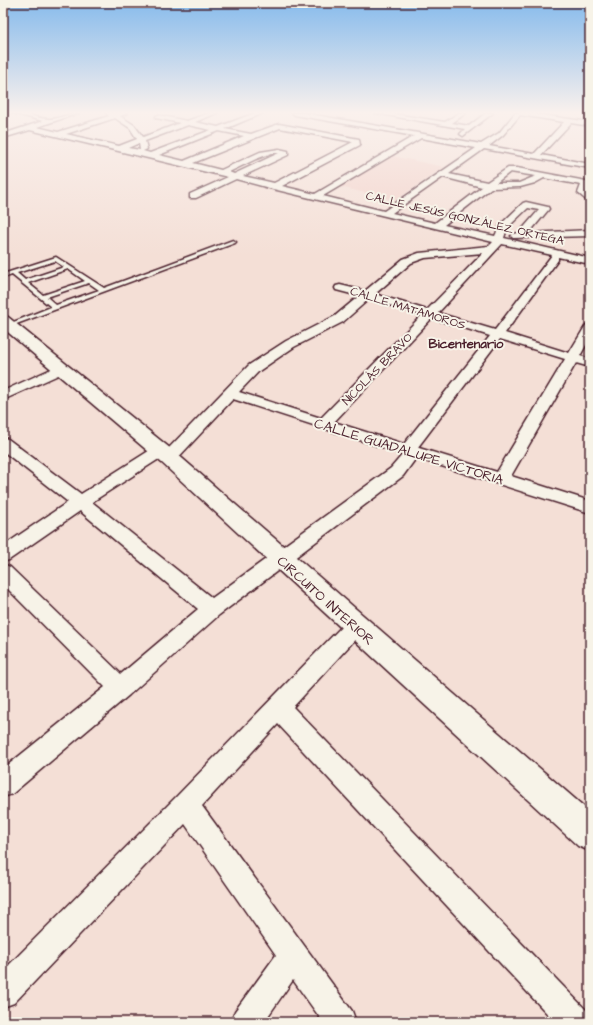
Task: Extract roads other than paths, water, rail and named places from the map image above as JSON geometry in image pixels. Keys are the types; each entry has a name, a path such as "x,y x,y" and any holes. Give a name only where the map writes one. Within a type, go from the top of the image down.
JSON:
{"main road":[{"name":"CIRCUITO INTERIOR","path":"6,322 164,455 590,834"}],"street":[{"name":"CALLE JESÚS GONZÁLEZ ORTEGA","path":"172,161 273,187 437,226 496,244 590,266"},
{"path":"184,164 192,161"},
{"path":"221,173 246,161"},
{"path":"193,196 267,161"},
{"path":"273,187 322,161"},
{"path":"315,197 370,161"},
{"path":"385,214 464,161"},
{"path":"563,161 590,166"},
{"path":"564,179 580,164"},
{"path":"437,226 487,186 511,170 588,183 582,193 590,200"},
{"path":"444,175 487,186 531,183 543,175"},
{"name":"NICOLÁS BRAVO","path":"324,424 496,244 503,227 525,206 545,209 522,235"},
{"path":"3,555 80,502 164,455 254,368 290,344 339,319 411,258 496,244 522,235 590,233"},
{"name":"CALLE JESÚS GONZÁLEZ ORTEGA","path":"496,244 590,261"},
{"path":"5,780 121,688 212,609 396,472 410,450 554,258"},
{"name":"CALLE MATAMOROS","path":"340,288 368,295 428,315 590,363"},
{"path":"501,480 590,328"},
{"path":"3,396 60,369"},
{"name":"CALLE GUADALUPE VICTORIA","path":"229,393 590,507"},
{"path":"3,443 80,502 212,609"},
{"path":"3,572 121,688"},
{"path":"3,992 186,805 355,626"},
{"path":"277,708 576,1022"},
{"path":"186,805 341,1022"},
{"path":"246,1022 294,956"}],"lane":[{"path":"6,322 56,308 233,242"},
{"path":"3,276 56,259 103,290"},
{"path":"24,282 69,267"},
{"path":"13,272 56,308"},
{"path":"42,297 89,281"}],"district":[{"name":"Bicentenario","path":"466,343"}]}
